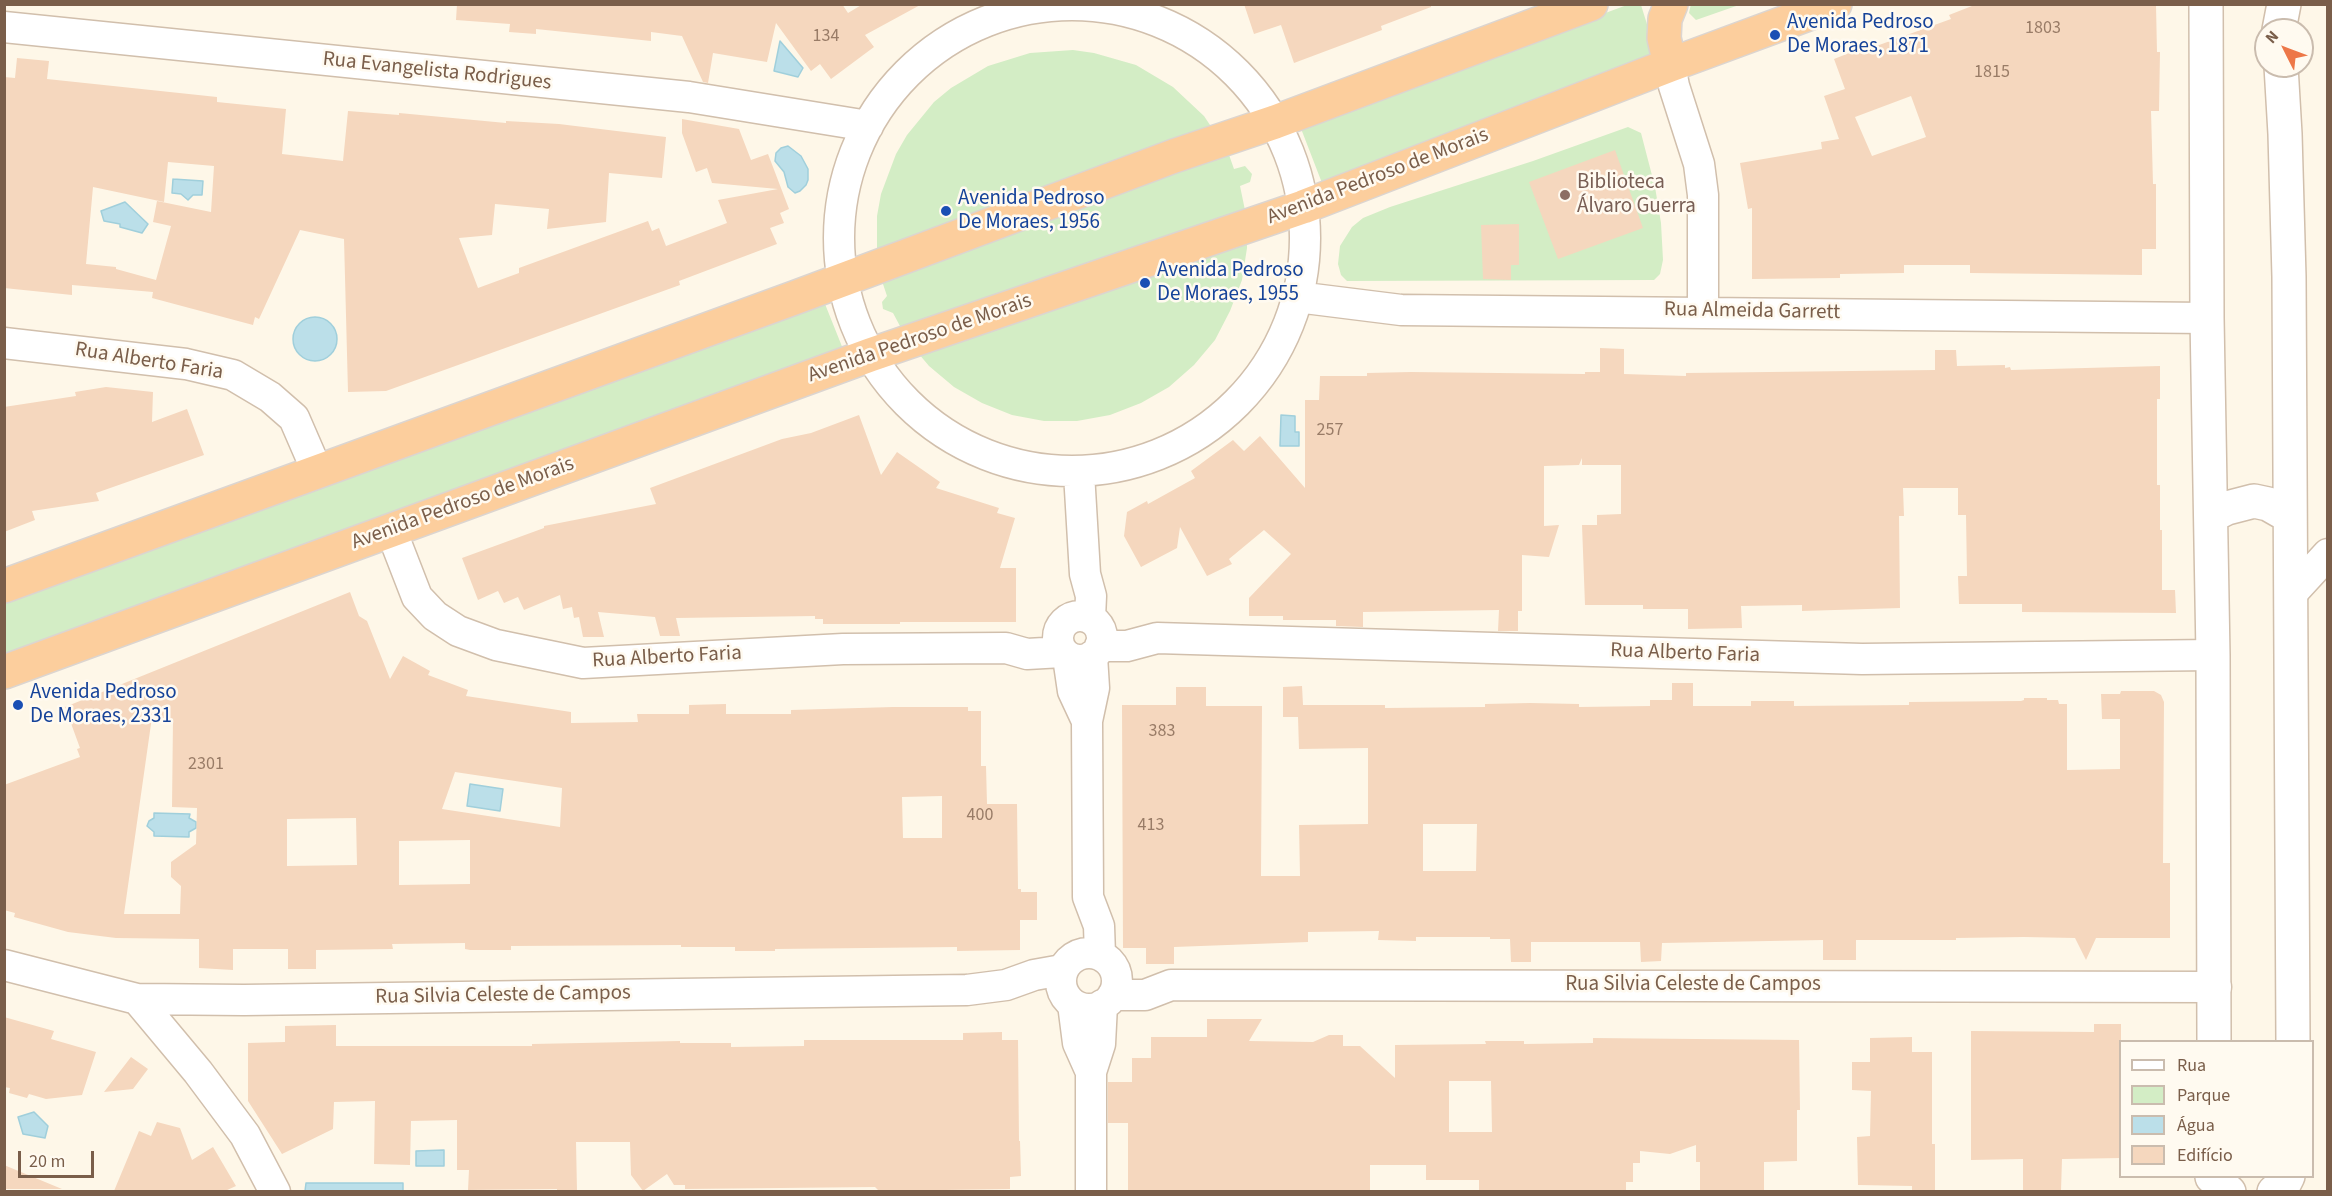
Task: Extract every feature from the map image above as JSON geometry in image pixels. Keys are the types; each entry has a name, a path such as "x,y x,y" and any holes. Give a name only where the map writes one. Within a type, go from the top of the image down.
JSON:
{"highway":[{"path":"4,586 842,280 1174,156 1275,122 1591,4"},
{"path":"1670,65 1664,38 1665,19 1671,4"},
{"name":"Avenida Pedroso de Morais","path":"4,672 870,355 1303,207 1670,65 1836,4"}],"street":[{"path":"2206,4 2207,318 2216,987 2214,1040"},
{"path":"1073,5 1121,10 1168,25 1210,49 1247,82 1275,122 1287,147 1303,207 1305,237 1303,267 1297,297 1281,340 1258,378 1227,412 1190,439 1148,458 1079,473 1021,466 984,454 950,437 918,414 892,387 870,355 853,319 842,280 839,227 848,175 868,126 897,85 933,51 976,26 1023,10 1073,5"},
{"name":"Rua Evangelista Rodrigues","path":"4,27 689,97 868,126"},
{"path":"1670,65 1674,86 1699,164 1703,195 1703,311"},
{"path":"2282,78 2289,277 2289,516 2309,583 2293,1040"},
{"name":"Rua Almeida Garrett","path":"1297,297 1401,310 1703,311 2207,318"},
{"name":"Rua Alberto Faria","path":"4,343 186,364 233,375 270,397 294,418 317,471"},
{"path":"1079,473 1085,574 1090,596 1080,638 1073,691 1087,721 1088,897 1100,926 1088,981 1100,1044 1091,1072 1091,1191"},
{"path":"2211,516 2227,508 2254,501 2268,504 2289,516"},
{"name":"Rua Alberto Faria","path":"391,530 417,597 435,616 458,631 496,645 583,663 843,649 1006,648 1027,654 1080,638 1128,646 1157,638 1862,659 2213,655"},
{"path":"2309,583 2328,554"},
{"name":"Rua Silvia Celeste de Campos","path":"4,965 137,999 244,1000 967,990 1006,985 1033,994 1088,981 1143,972 1171,985 2216,987"},
{"path":"137,999 198,1072 245,1136 275,1191"},
{"path":"2213,1178 2229,1191"},
{"path":"2274,1191 2284,1184 2287,1178"}],"green space":[{"path":"1691,4 1739,5 1696,20 1689,13"},
{"path":"1627,5 1641,5 1656,53 1322,183 1300,126"},
{"path":"1073,50 1094,53 1136,65 1173,87 1204,116 1228,152 1234,169 1245,166 1252,174 1250,182 1240,186 1246,215 1247,248 1242,280 1215,340 1194,365 1169,387 1141,403 1110,415 1077,421 1044,421 1012,415 982,403 954,387 929,366 908,341 893,313 883,309 882,302 887,296 882,281 877,248 877,216 881,194 896,154 907,135 934,102 951,88 988,66 1030,53"},
{"path":"1628,127 1641,133 1655,187 1661,223 1663,260 1660,274 1654,280 1347,281 1341,275 1338,264 1340,246 1352,227 1363,218"},
{"path":"823,299 845,354 5,654 5,598"}],"water":[{"path":"780,41 803,68 798,77 774,71"},
{"path":"788,146 801,156 808,169 806,185 795,193 788,187 784,172 775,161 776,153"},
{"path":"173,179 203,181 202,195 193,195 188,200 181,194 172,193"},
{"path":"125,202 148,224 142,233 120,227 120,224 104,221 101,211"},
{"path":"315,317 330,324 337,339 330,354 315,361 300,354 293,339 300,324"},
{"path":"1281,415 1295,416 1295,432 1299,432 1299,446 1280,446"},
{"path":"470,784 503,789 500,811 467,806"},
{"path":"154,813 190,814 189,818 196,822 196,828 189,832 189,837 154,836 154,832 147,826 154,818"},
{"path":"34,1112 48,1126 45,1138 23,1134 18,1117"},
{"path":"444,1150 444,1166 416,1166 416,1151"},
{"path":"306,1183 403,1183 403,1191 305,1191"}],"building":[{"path":"457,4 842,4 848,13 863,4 922,4 865,35 874,47 831,79 820,64 811,71 776,23 767,62 713,53 708,83 703,82 682,36 651,32 651,41 536,29 536,34 509,32 510,24 456,20"},
{"path":"1244,4 1431,4 1431,7 1381,26 1382,30 1294,63 1281,25 1254,34"},
{"path":"1977,4 2156,5 2157,52 2160,52 2159,111 2151,111 2153,184 2156,184 2156,249 2142,249 2142,275 1970,273 1970,265 1904,265 1904,273 1840,274 1840,278 1752,279 1752,208 1748,209 1740,163 1822,149 1821,142 1839,139 1824,96 1845,89 1834,59 1951,19 1949,15","holes":["1911,96 1926,137 1872,156 1855,117"]},
{"path":"17,58 49,61 47,79 217,97 217,102 286,109 282,154 343,161 348,111 399,115 399,113 506,123 506,121 559,124 666,137 662,178 609,173 606,222 547,229 549,209 495,204 492,235 459,238 478,288 519,273 519,268 648,221 652,231 659,228 666,246 727,223 718,200 778,189 712,183 707,168 696,172 682,133 682,119 739,129 751,160 768,154 789,209 780,213 784,223 770,228 777,244 679,281 680,285 386,391 348,392 344,239 300,230 259,319 255,317 253,325 152,298 153,292 72,285 72,295 4,288 4,77 15,78","holes":["168,162 214,166 211,212 157,201 153,222 171,226 156,280 116,269 116,267 86,264 93,187 164,202"]},
{"path":"1615,150 1643,228 1558,259 1529,182"},
{"path":"1519,224 1519,265 1511,265 1511,280 1483,279 1481,225"},
{"path":"1600,348 1624,349 1624,374 1686,376 1686,373 1935,370 1935,350 1956,350 1957,366 2005,365 2005,368 2010,367 2011,370 2160,366 2160,399 2157,399 2157,485 2160,485 2162,590 2175,590 2176,613 2022,612 2022,604 1959,604 1958,576 1967,576 1966,515 1958,515 1958,488 1903,488 1904,516 1899,516 1900,608 1802,611 1802,605 1741,606 1742,628 1688,629 1688,609 1643,609 1643,605 1585,605 1582,525 1597,525 1597,515 1621,514 1621,465 1582,465 1582,458 1579,465 1544,466 1544,526 1559,525 1549,557 1522,555 1522,611 1518,611 1518,631 1498,631 1499,610 1363,612 1363,627 1336,626 1336,620 1283,620 1283,616 1249,616 1249,598 1291,554 1264,530 1229,559 1232,564 1207,576 1180,527 1177,548 1141,567 1124,536 1127,512 1147,501 1148,504 1195,478 1191,471 1233,440 1244,451 1260,436 1305,488 1305,400 1319,400 1320,376 1367,376 1367,373 1411,372 1585,374 1585,372 1600,372"},
{"path":"106,387 153,392 152,422 187,409 204,455 96,493 99,501 32,511 35,520 4,532 4,407 76,396 75,392"},
{"path":"859,415 881,475 897,452 940,482 936,488 999,508 997,513 1015,518 1000,568 1016,568 1016,622 823,624 823,619 815,619 815,616 676,618 680,636 660,636 655,617 598,612 604,637 583,637 579,617 574,618 572,607 563,609 560,595 524,610 518,597 504,603 498,591 478,600 462,558 544,528 544,526 656,504 650,488 782,439 811,433"},
{"path":"350,592 359,616 367,621 390,679 403,656 430,671 428,675 468,690 466,696 571,712 571,723 638,722 637,714 689,714 689,705 726,704 726,714 791,714 791,710 893,707 968,707 968,711 981,711 981,766 986,766 987,804 1017,804 1018,889 1021,889 1021,892 1037,892 1037,920 1020,920 1020,950 957,951 957,947 735,951 735,947 681,947 681,945 511,946 511,950 470,950 465,949 465,943 392,944 393,949 316,950 316,969 288,969 288,949 233,949 233,970 199,968 199,939 116,938 68,932 14,917 15,913 4,910 4,785 80,757 77,749 80,748 65,707","holes":["152,717 173,719 172,807 197,808 196,844 171,862 171,877 181,886 180,914 124,914","455,772 562,788 560,827 442,809","942,796 942,838 903,838 902,797","356,818 357,865 287,866 287,819","470,840 470,884 399,885 399,841"]},
{"path":"1672,683 1693,683 1693,706 1751,706 1751,701 1794,701 1794,706 1909,705 1909,702 2021,701 2024,698 2047,698 2047,700 2058,700 2059,704 2067,704 2067,770 2120,769 2120,719 2102,719 2101,694 2120,694 2121,691 2154,691 2161,695 2164,702 2163,863 2170,863 2170,938 2096,938 2086,960 2075,938 2024,937 1856,940 1856,960 1823,960 1823,940 1662,943 1661,961 1641,962 1640,942 1531,942 1531,962 1511,962 1510,939 1416,937 1416,941 1378,940 1379,931 1308,932 1308,942 1174,947 1174,964 1146,964 1146,948 1123,948 1122,705 1176,705 1176,687 1206,687 1206,706 1262,706 1261,876 1300,876 1299,825 1368,824 1368,748 1299,749 1298,717 1283,717 1283,687 1302,686 1303,705 1385,705 1385,708 1485,707 1485,704 1530,703 1579,704 1579,707 1650,706 1650,700 1672,700","holes":["1423,824 1477,824 1476,871 1423,871"]},
{"path":"4,1017 54,1031 51,1039 96,1052 82,1095 46,1099 29,1094 27,1098 9,1093 10,1088 4,1087"},
{"path":"1207,1019 1262,1019 1249,1041 1313,1042 1329,1035 1343,1035 1343,1046 1360,1046 1395,1078 1395,1045 1486,1044 1485,1041 1524,1041 1524,1044 1593,1043 1593,1038 1799,1040 1800,1110 1797,1110 1797,1161 1764,1162 1764,1191 1700,1191 1700,1162 1696,1162 1696,1145 1670,1154 1640,1151 1640,1163 1633,1163 1633,1182 1626,1182 1626,1191 1479,1191 1479,1180 1426,1180 1426,1165 1370,1165 1370,1191 1128,1191 1128,1123 1108,1123 1108,1082 1132,1082 1132,1058 1151,1058 1151,1037 1207,1037","holes":["1449,1081 1491,1081 1492,1132 1449,1132"]},
{"path":"2094,1024 2121,1024 2119,1158 2062,1159 2061,1191 2023,1191 2023,1159 1971,1160 1971,1031 2094,1032"},
{"path":"336,1025 336,1046 532,1046 532,1044 680,1041 680,1043 731,1043 731,1047 804,1046 804,1040 963,1040 963,1033 1002,1032 1002,1040 1018,1040 1021,1176 1010,1177 1010,1189 879,1191 875,1187 685,1189 685,1185 674,1185 667,1174 643,1191 631,1175 630,1142 576,1142 577,1191 557,1191 557,1189 468,1190 469,1170 457,1170 457,1120 411,1121 410,1165 374,1164 375,1101 334,1102 333,1129 282,1154 248,1101 248,1043 285,1042 285,1026"},
{"path":"1912,1037 1912,1052 1932,1052 1932,1144 1935,1144 1935,1191 1912,1191 1912,1186 1858,1185 1857,1137 1870,1136 1871,1091 1852,1090 1852,1062 1870,1062 1870,1038"},
{"path":"131,1057 148,1069 133,1089 104,1092"},
{"path":"157,1122 180,1128 192,1160 213,1147 236,1186 225,1191 114,1191 139,1131 151,1136"},
{"path":"4,1165 62,1189 4,1189"}],"place":[{"name":"Avenida Pedroso De Moraes, 1871","path":"1775,35"},
{"name":"Biblioteca Álvaro Guerra","path":"1565,195"},
{"name":"Avenida Pedroso De Moraes, 1956","path":"946,211"},
{"name":"Avenida Pedroso De Moraes, 1955","path":"1145,283"},
{"name":"Avenida Pedroso De Moraes, 2331","path":"18,705"}]}
